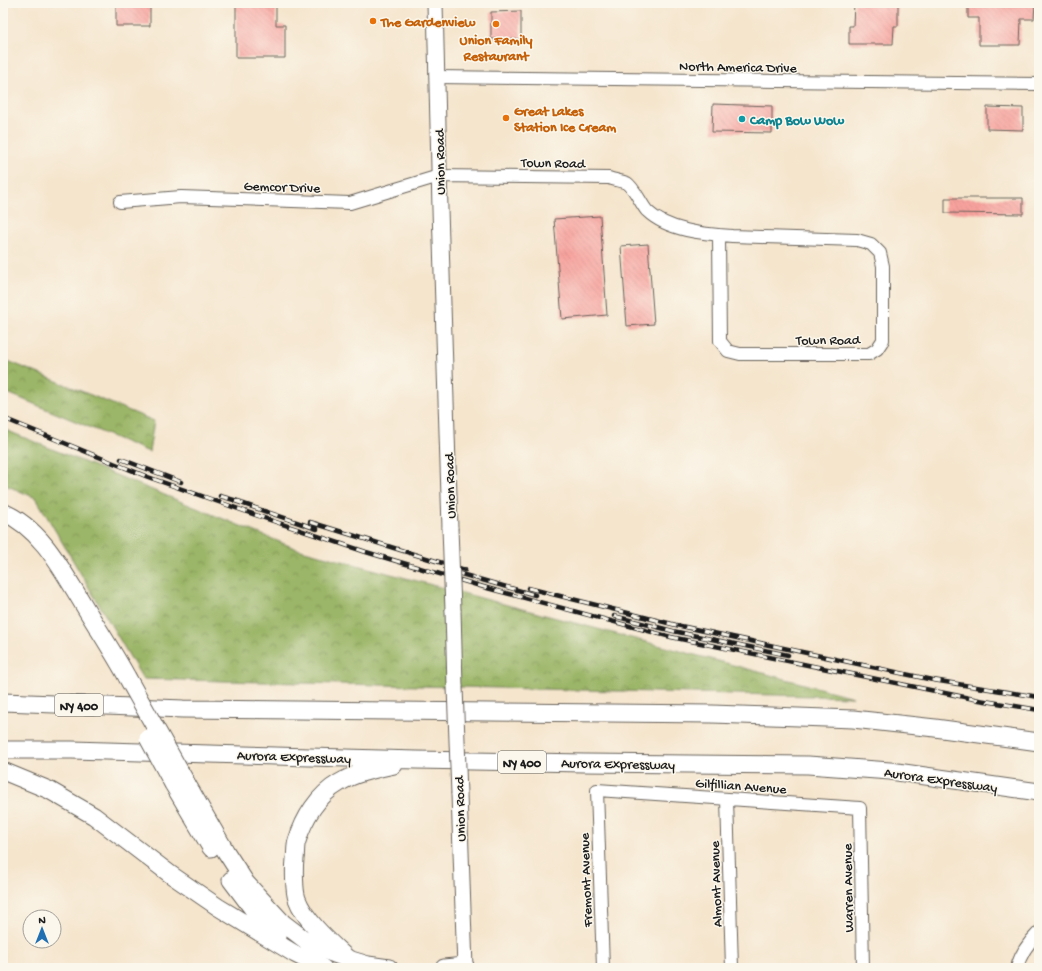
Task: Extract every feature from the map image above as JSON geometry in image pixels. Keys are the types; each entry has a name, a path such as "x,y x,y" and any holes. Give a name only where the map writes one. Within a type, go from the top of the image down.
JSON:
{"highway":[{"path":"3,512 22,523 36,534 52,554 180,784 246,883 283,923 313,946 348,959 390,968"},
{"path":"3,522 10,525 29,540 47,560 121,678"},
{"name":"NY 400","path":"3,702 183,709 712,714 853,719 1039,742"},
{"name":"Aurora Expressway","path":"3,750 102,751 416,760 808,765 890,771 1039,792"},
{"path":"348,959 330,942 305,914 296,898 294,868 297,842 309,813 322,796 340,782 366,772 416,760"},
{"path":"3,771 49,790 94,816 170,874 212,903 295,954 323,968"},
{"path":"180,784 186,808 227,875 258,916 295,954"},
{"path":"444,968 465,967"}],"main road":[{"name":"Union Road","path":"435,3 439,176 465,967"}],"street":[{"name":"North America Drive","path":"437,77 1039,84"},
{"name":"Gemcor Drive","path":"120,202 181,197 350,203 439,176"},
{"name":"Town Road","path":"439,176 609,178 628,184 647,210 662,222 698,233 857,240 871,244 880,253 883,266 883,340 877,349 869,354 740,354 728,351 720,341 719,235"},
{"name":"Gilfillian Avenue","path":"597,790 860,808"},
{"name":"Fremont Avenue","path":"597,790 603,968"},
{"name":"Almont Avenue","path":"727,799 732,968"},
{"name":"Warren Avenue","path":"860,808 863,968"},
{"path":"1017,968 1023,952 1039,932"}],"green space":[{"path":"3,359 154,421 149,452 3,391"},
{"path":"3,429 297,549 853,697 143,679 36,498 3,484"}],"building":[{"path":"116,3 150,3 150,26 116,26"},
{"path":"236,3 276,3 276,25 285,25 285,58 236,58"},
{"path":"854,3 898,3 898,26 894,26 893,44 849,44 849,26 853,26"},
{"path":"968,3 1035,3 1034,19 1021,19 1020,45 979,45 979,18 968,18"},
{"path":"521,11 521,39 491,39 491,12"},
{"name":"Camp Bow Wow","path":"713,104 772,106 772,133 712,132"},
{"path":"987,107 1023,108 1023,130 987,129"},
{"path":"945,198 1023,198 1023,214 945,213"},
{"path":"600,216 607,315 562,319 554,219"},
{"path":"648,244 654,324 627,326 621,246"}],"railway":[{"path":"3,418 148,477 267,519 366,552 487,588 671,637 979,700 1039,710"},
{"path":"121,459 181,482"},
{"path":"220,496 241,502"},
{"path":"235,501 317,529"},
{"path":"310,522 465,570"},
{"path":"454,572 535,595"},
{"path":"528,588 676,625 933,680 1039,697"},
{"path":"614,616 673,631 788,655"}],"place":[{"name":"The Gardenview","path":"373,21"},
{"name":"Union Family Restaurant","path":"496,24"},
{"name":"Great Lakes Station Ice Cream","path":"506,118"},
{"name":"Camp Bow Wow","path":"742,119"}]}
